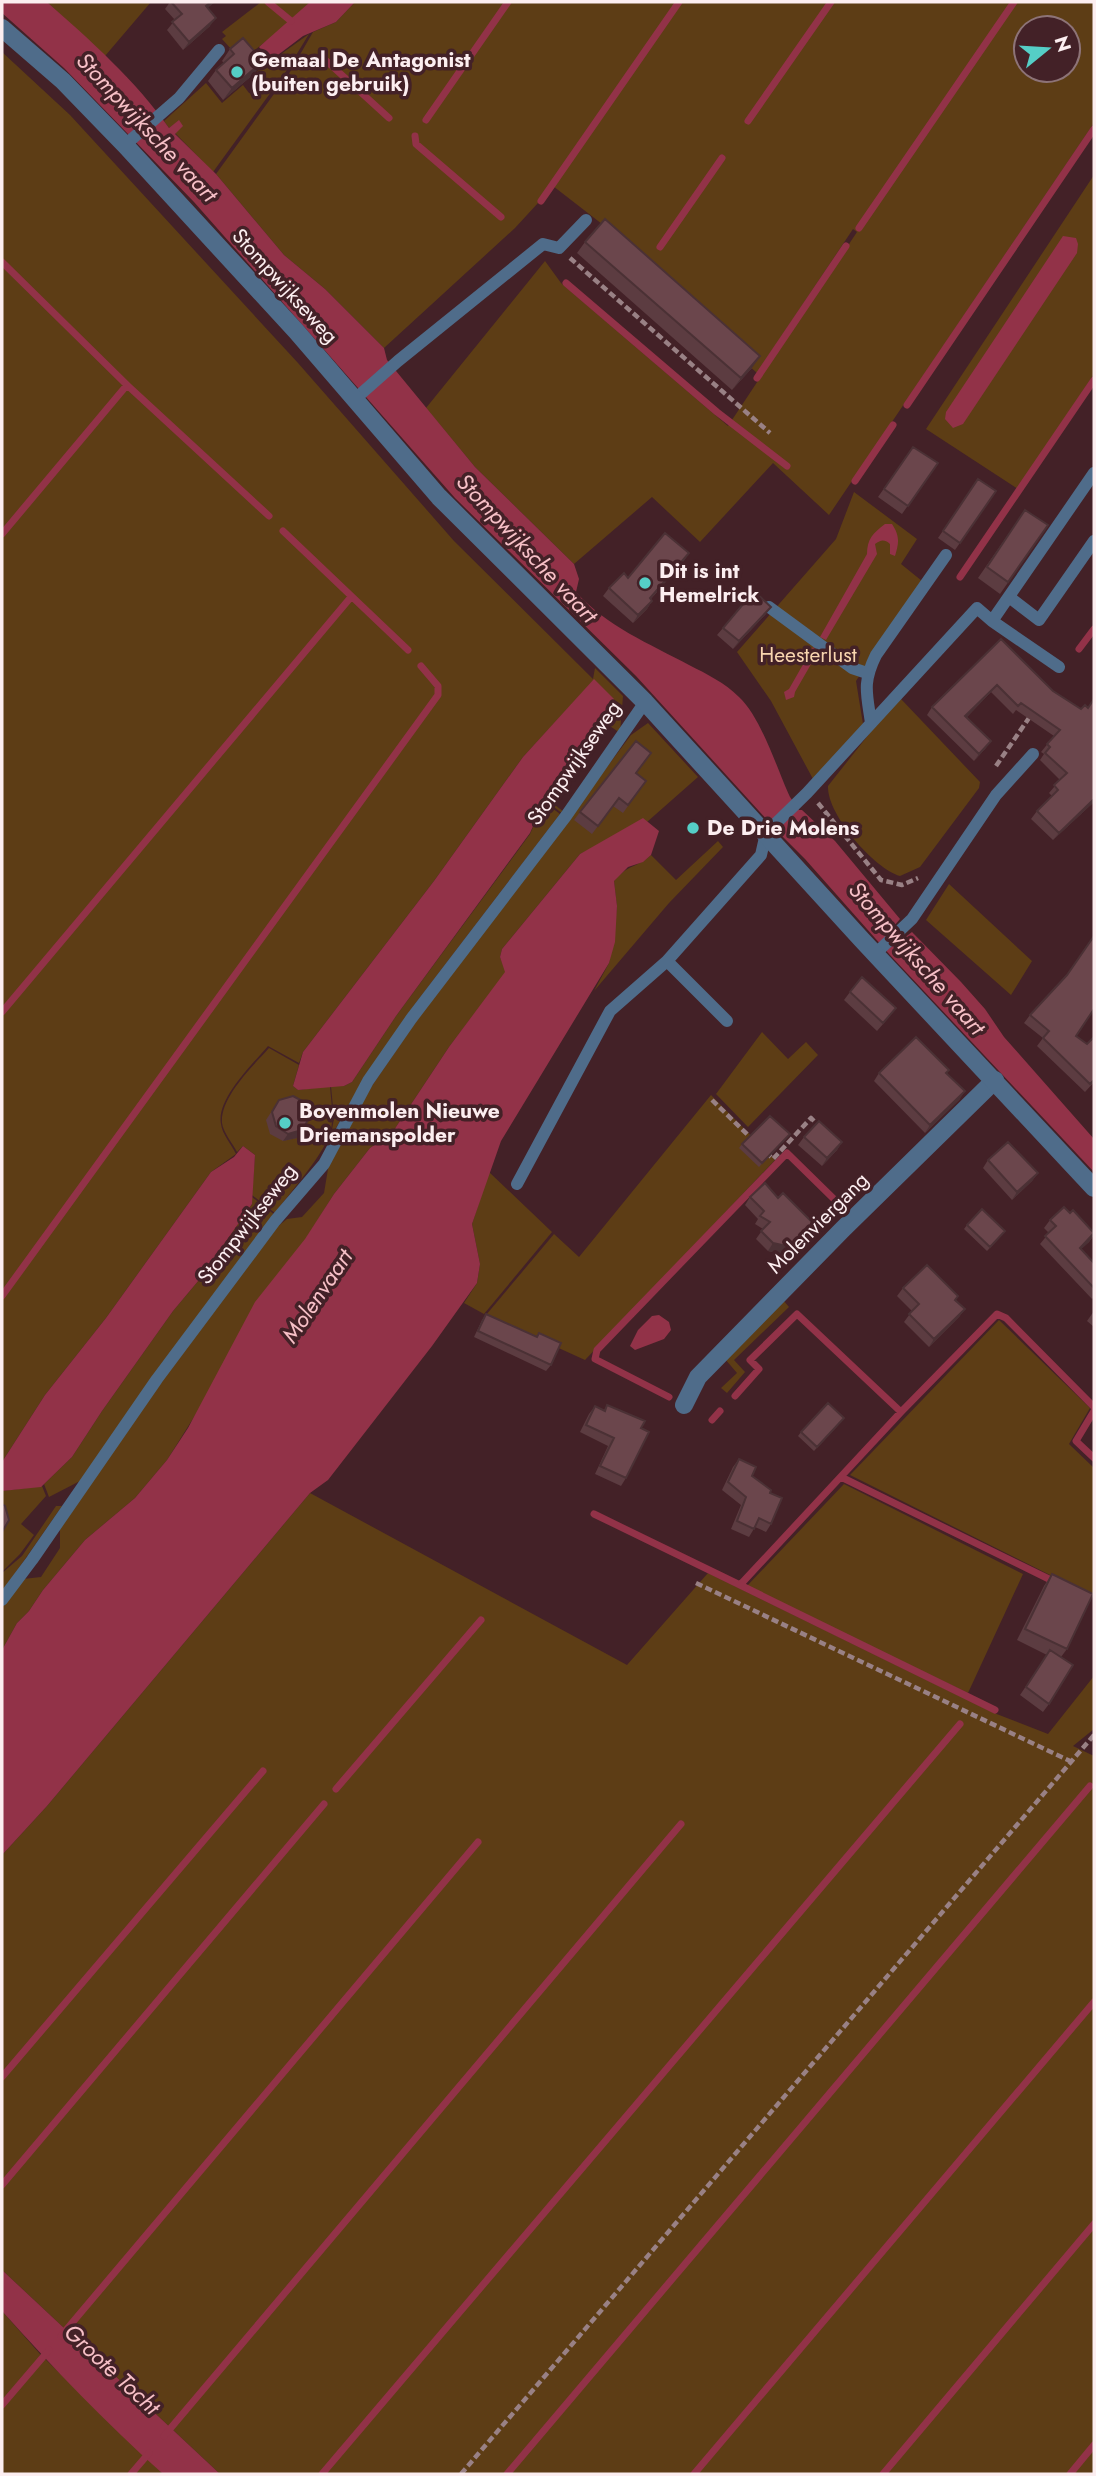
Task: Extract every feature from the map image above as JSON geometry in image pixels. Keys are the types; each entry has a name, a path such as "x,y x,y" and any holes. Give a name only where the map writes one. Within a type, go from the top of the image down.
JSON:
{"street":[{"name":"Stompwijkseweg","path":"2,29 128,142 296,331 358,396 439,497 770,830 1094,1188"},
{"name":"Molenviergang","path":"684,1405 698,1377 842,1229 995,1080"}],"lane":[{"path":"128,142 179,98 219,50"},
{"path":"358,396 543,244 559,248 586,220"},
{"path":"992,621 1094,473"},
{"path":"1009,597 1039,620 1094,541"},
{"path":"872,723 866,685 867,673 876,655 946,555"},
{"path":"769,607 852,668 867,673"},
{"path":"517,1184 610,1011 667,961 761,855 770,830 977,608 1059,667"},
{"name":"Stompwijkseweg","path":"2,1600 157,1379 275,1221 324,1164 368,1081 411,1018 566,816 645,702"},
{"path":"878,951 912,919 996,795 1034,754"},
{"path":"667,961 727,1021"}],"path":[{"path":"559,248 770,433"},
{"path":"996,767 1033,711"},
{"path":"803,797 830,816 881,880 902,885 921,877"},
{"path":"712,1100 755,1142"},
{"path":"764,1150 773,1159 811,1118 823,1130"},
{"path":"696,1583 1070,1760"},
{"path":"461,2474 1094,1735"}],"green space":[{"path":"47,2 151,2 105,56"},
{"path":"261,2 266,2 290,22 245,58 232,50 222,39 226,36 222,32"},
{"path":"272,2 310,2 293,19"},
{"path":"355,2 679,2 538,203 515,228 384,348 325,289 284,255 216,174 290,72 313,32 336,22"},
{"path":"681,2 1094,2 1094,123 829,515 773,463 700,542 652,497 574,564 475,467 426,408 545,261 561,283 728,426 857,232 853,229 757,373 598,230 602,224 553,186"},
{"path":"309,34 287,70 213,172 175,133 179,121 169,128 164,121 206,83 222,103 243,85 249,93 258,96 265,90 256,72"},
{"path":"2,52 70,115 298,363 454,541 593,679 595,668 623,696 620,733 607,724 551,802 564,812 563,814 545,800 562,771 594,680 523,757 434,881 303,1052 299,1063 268,1046 245,1072 230,1093 221,1114 223,1132 236,1154 211,1172 106,1318 45,1395 2,1462"},
{"path":"1094,175 1094,374 1018,489 926,429"},
{"name":"Heesterlust","path":"854,492 917,539 901,564 922,581 856,681 863,724 813,779 771,701 737,652 836,539"},
{"path":"901,699 980,782 979,788 920,867 900,876 878,863 854,839 835,811 828,786 888,710"},
{"path":"648,723 698,777 647,822 580,854 502,949 500,957 506,972 449,1047 392,1133 370,1148 334,1194 167,1460 135,1498 85,1540 17,1623 2,1650 2,1607 23,1579 41,1577 60,1548 60,1526 164,1375 277,1227 287,1219 302,1217 324,1193 329,1163 367,1093 417,1020 631,735"},
{"path":"544,802 560,814 415,1004 370,1070 323,1150 331,1136 334,1118 331,1086 344,1086 352,1082 396,1016 530,834"},
{"path":"718,841 723,847 669,903 594,991 609,963 617,907 614,881 651,855 676,880"},
{"path":"949,884 1032,961 1011,995 926,920"},
{"path":"762,1032 788,1059 806,1042 818,1055 748,1127 716,1094"},
{"path":"269,1048 299,1065 293,1086 298,1090 330,1086 332,1111 331,1130 325,1144 275,1213 252,1195 255,1155 243,1146 237,1152 222,1123 226,1103 232,1093"},
{"path":"711,1095 775,1160 585,1360 486,1315 554,1234 579,1257"},
{"path":"489,1172 552,1232 484,1314 464,1303 477,1283 480,1264 472,1224"},
{"path":"252,1197 275,1215 80,1481 49,1497 44,1484 72,1457 173,1311 199,1280 252,1204"},
{"path":"783,1300 789,1307 734,1360 745,1372 727,1393 721,1388 737,1373 725,1359"},
{"path":"999,1320 1090,1408 1069,1444 1094,1468 1094,1597 850,1475"},
{"path":"844,1484 1023,1574 968,1693 746,1587"},
{"path":"42,1486 46,1496 21,1524 34,1535 2,1572 2,1491"},
{"path":"310,1493 627,1665 708,1573 994,1713 1048,1734 1094,1676 1094,1729 1073,1746 1094,1756 1094,2474 220,2474 2,2270 2,1855 47,1806"},
{"path":"56,1506 62,1506 2,1592 2,1573 22,1556"},
{"path":"2,2311 40,2354 163,2474 2,2474"}],"water":[{"name":"Stompwijksche vaart","path":"2,2 47,2 127,77 169,128 179,120 183,126 175,134 216,174 284,255 325,289 384,348 387,360 475,467 574,564 579,579 576,592 588,604 615,625 716,679 739,697 761,730 790,797 799,810 835,841 900,919 894,926 904,938 912,932 961,982 985,1009 1004,1037 1094,1139 1094,1172 890,955 636,676 455,498 194,202 64,68 2,13"},
{"path":"310,2 355,2 336,22 303,36 270,61 259,47"},
{"path":"1063,236 1076,238 1077,253 963,424 953,428 945,419 946,412"},
{"path":"885,524 892,524 898,536 895,556 890,554 888,542 875,544 877,554 826,640 820,637 867,554 872,537"},
{"path":"813,647 818,652 794,697 786,700 784,692 789,689"},
{"path":"594,679 614,699 545,800 530,833 396,1016 352,1082 344,1086 298,1090 293,1086 303,1052 434,881 523,757"},
{"name":"Molenvaart","path":"643,818 659,831 651,855 643,862 628,867 614,881 617,906 615,942 609,963 501,1141 472,1224 480,1264 477,1283 432,1346 328,1480 310,1493 47,1806 2,1855 2,1650 17,1623 85,1540 135,1498 167,1460 188,1428 255,1302 305,1239 334,1194 370,1148 392,1133 449,1047 505,972 500,957 502,949 580,854"},
{"path":"243,1146 255,1155 252,1204 199,1280 173,1311 72,1457 41,1487 2,1491 2,1462 45,1395 106,1318 211,1172 234,1157"},
{"path":"659,1315 669,1322 671,1330 664,1339 635,1350 630,1346 638,1330 652,1316"},
{"path":"2,2270 220,2474 163,2474 142,2455 80,2395 2,2311"}],"building":[{"path":"171,2 211,2 206,6 216,18 189,42 172,22 182,14"},
{"path":"243,38 263,61 232,88 216,70 234,54 230,49"},
{"path":"605,219 760,356 741,378 585,242"},
{"path":"913,447 938,463 908,506 884,489"},
{"path":"978,479 996,491 960,543 943,531"},
{"path":"1025,510 1048,525 1008,582 987,567"},
{"name":"Dit is int Hemelrick","path":"665,533 689,553 638,615 609,588 624,573 628,578"},
{"path":"754,591 771,607 739,641 723,628"},
{"path":"1001,639 1053,691 1081,709 1085,705 1088,708 1094,699 1094,799 1059,833 1037,811 1058,790 1054,785 1067,773 1045,753 1050,747 1047,744 1060,730 1021,703 1018,706 997,685 965,716 991,741 979,754 932,707"},
{"path":"636,741 651,753 636,773 646,781 628,805 619,798 598,826 580,812"},
{"path":"1094,936 1094,1009 1076,1036 1087,1044 1094,1037 1094,1080 1090,1084 1043,1038 1049,1031 1030,1015 1067,975"},
{"path":"862,977 896,1008 883,1023 850,992"},
{"path":"916,1037 949,1070 946,1073 965,1091 930,1125 879,1073"},
{"name":"Bovenmolen Nieuwe Driemanspolder","path":"293,1096 306,1103 310,1117 302,1130 288,1134 276,1126 272,1112 279,1100"},
{"path":"770,1116 790,1134 762,1163 742,1144"},
{"path":"819,1121 842,1142 827,1158 804,1137"},
{"path":"1008,1142 1038,1173 1017,1192 988,1160"},
{"path":"765,1183 778,1198 783,1193 815,1225 791,1247 773,1243 761,1231 770,1222 760,1216 764,1211 750,1197"},
{"path":"1064,1207 1070,1213 1073,1210 1094,1233 1080,1248 1094,1263 1094,1288 1045,1236 1056,1226 1050,1220"},
{"path":"982,1209 1005,1231 990,1247 967,1225"},
{"path":"927,1265 958,1296 955,1300 965,1309 934,1339 909,1314 919,1304 903,1288"},
{"path":"486,1314 537,1337 539,1333 561,1343 551,1365 478,1331"},
{"path":"828,1403 844,1418 817,1447 801,1432"},
{"path":"607,1405 645,1421 641,1428 649,1432 626,1478 600,1466 614,1438 586,1425 595,1406 605,1411"},
{"path":"739,1459 756,1467 752,1476 771,1490 770,1493 782,1498 771,1524 759,1518 754,1529 737,1521 746,1497 728,1482"},
{"path":"2,1504 9,1520 2,1532"},
{"path":"1052,1574 1093,1594 1067,1649 1025,1629"},
{"path":"1050,1650 1073,1665 1049,1704 1026,1687"}],"waterway":[{"path":"268,2 291,21"},
{"path":"426,120 508,2"},
{"path":"541,201 679,2"},
{"path":"748,121 831,2"},
{"path":"859,228 1014,2"},
{"path":"321,56 389,118"},
{"path":"907,405 1094,129"},
{"path":"415,136 416,144 501,217"},
{"path":"660,247 722,158"},
{"path":"757,378 846,246"},
{"path":"2,262 127,385 269,516"},
{"path":"566,283 717,412 787,466"},
{"path":"960,577 1094,380"},
{"path":"2,534 127,385"},
{"path":"855,481 893,425"},
{"path":"283,531 408,650"},
{"path":"2,1012 351,597"},
{"path":"1079,649 1094,629"},
{"path":"2,1296 438,695 438,686 421,666"},
{"path":"669,1397 595,1359 597,1350 787,1153 837,1202 845,1204"},
{"path":"735,1396 759,1369 750,1360 797,1314 901,1412"},
{"path":"594,1514 740,1585 901,1412 997,1314 1006,1318 1094,1407"},
{"path":"712,1420 720,1411"},
{"path":"1094,1411 1076,1441 1094,1458"},
{"path":"841,1477 1055,1582"},
{"path":"740,1585 995,1710"},
{"path":"336,1789 481,1620"},
{"path":"322,2474 960,1724"},
{"path":"2,2077 263,1771"},
{"path":"507,2474 1090,1786"},
{"path":"2,2185 324,1804"},
{"path":"164,2436 681,1824"},
{"name":"Groote Tocht","path":"61,2336 478,1842"},
{"path":"694,2474 1094,2002"},
{"path":"883,2474 1094,2224"},
{"path":"2,2405 49,2350"},
{"path":"1070,2474 1094,2445"},
{"path":"131,2474 149,2453"}],"place":[{"name":"Gemaal De Antagonist (buiten gebruik)","path":"237,72"},
{"name":"Dit is int Hemelrick","path":"645,583"},
{"name":"De Drie Molens","path":"693,828"},
{"name":"Bovenmolen Nieuwe Driemanspolder","path":"285,1123"}]}
